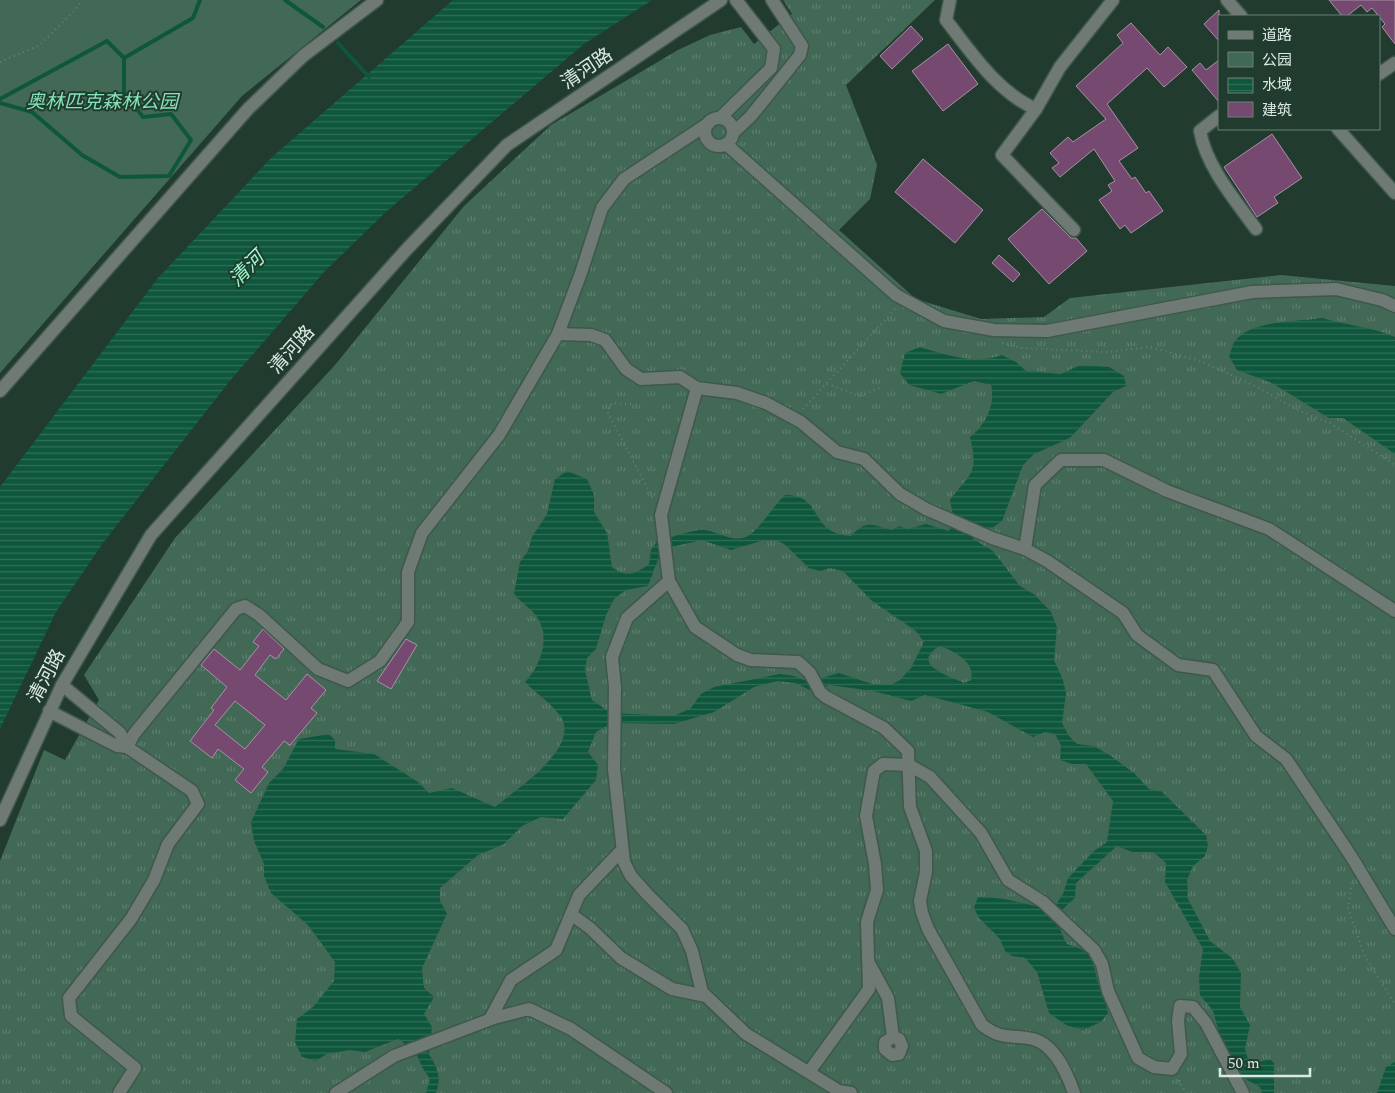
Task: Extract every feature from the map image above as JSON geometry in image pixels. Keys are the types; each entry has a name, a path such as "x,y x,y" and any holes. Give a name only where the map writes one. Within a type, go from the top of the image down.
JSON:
{"street":[{"path":"0,391 248,109 303,56 377,0"},
{"name":"清河路","path":"0,820 62,685 151,535 414,242 507,145 721,0"},
{"path":"127,747 134,734 236,609 245,606 260,615 318,669 348,681 380,661 408,622 408,572 422,533 499,435 558,334 581,273 602,208 624,179 714,121 771,68 774,49 736,0"},
{"path":"714,121 706,132 709,141 717,145 729,138 751,116 800,55 802,46 772,0"},
{"path":"950,0 946,20 976,59 1006,89 1026,105 1036,109"},
{"path":"1074,230 1002,155 1036,109 1060,67 1113,0"},
{"path":"1227,0 1240,15"},
{"path":"1380,73 1395,63"},
{"path":"1218,117 1200,131 1203,148 1211,159 1215,171 1256,229"},
{"path":"714,121 728,121 729,138 896,295 944,321 994,330 1047,331 1252,292 1336,289 1382,300 1395,306"},
{"path":"1339,130 1395,193"},
{"path":"558,334 591,335 605,340 626,369 641,379 680,377 696,388 737,393 766,402 794,418 837,452 864,459 900,494 926,509 992,538 1025,549 1062,570 1123,613 1137,635 1178,665 1213,670 1256,736 1286,758 1355,863 1395,929"},
{"path":"696,388 661,515 669,581 695,627 737,655 751,660 798,662 810,673 820,692 826,697 884,728 908,751 910,807 926,851 926,872 920,901 928,928 982,1025 994,1035 1034,1040 1046,1046 1055,1054 1074,1093"},
{"path":"1025,549 1035,485 1061,460 1104,460 1167,491 1269,530 1395,611"},
{"path":"669,581 627,618 612,657 616,687 614,769 624,862 631,876 682,929 692,951 702,992 746,1034 839,1091 851,1093"},
{"path":"62,685 120,733 127,747"},
{"path":"49,711 117,746 127,747 192,791 198,804 168,844 154,880 131,919 69,998 71,1016 135,1068 119,1093"},
{"path":"809,1072 868,989 867,922 877,890 875,864 866,816 874,771 883,764 909,764 930,777 981,833 1008,880 1043,902 1094,950 1102,964 1108,991 1138,1058 1154,1067 1172,1069 1182,1054 1178,1021 1180,1006 1193,1007 1206,1023 1243,1093"},
{"path":"490,1019 510,980 556,950 579,895 622,850"},
{"path":"572,915 590,928 621,958 672,989 706,996"},
{"path":"869,963 888,998 893,1037"},
{"path":"336,1093 394,1056 490,1019 529,1009 571,1029 666,1093"}],"path":[{"path":"0,62 40,45 75,10 82,0"},
{"path":"794,418 904,299"},
{"path":"994,340 1021,348 1068,351 1106,352 1150,347 1203,362 1259,388 1297,410 1330,423 1395,465"},
{"path":"826,384 860,396 882,386"},
{"path":"631,404 612,403 607,411 661,515"},
{"path":"1355,863 1348,908 1365,957 1395,1004"},
{"path":"1172,1069 1186,1093"}],"green space":[{"name":"奥林匹克森林公园","path":"0,0 361,0 242,96 0,373"},
{"path":"783,0 935,0 846,85 877,165 870,199 839,230 916,299 981,319 1044,317 1070,298 1281,275 1395,286 1395,1093 0,1093 0,861 44,750 65,760 99,700 84,675 175,538 335,365 464,206 551,125 678,50 710,35 741,27 754,44 792,14"}],"water":[{"name":"清河","path":"453,0 652,0 584,44 387,211 325,271 229,382 103,543 56,612 0,729 0,487 158,278 272,157"},
{"path":"1322,318 1395,337 1395,454 1343,418 1329,418 1272,383 1237,370 1229,356 1235,341 1242,334 1252,329 1275,323"},
{"path":"920,347 950,356 971,359 992,358 1002,355 1016,362 1026,371 1061,374 1080,365 1109,367 1124,376 1126,386 1113,392 1070,438 1034,454 1023,465 1002,521 992,528 977,526 973,539 993,551 1020,586 1035,595 1051,612 1057,627 1054,660 1063,680 1066,693 1062,723 1069,736 1077,744 1094,746 1111,756 1134,773 1149,789 1161,791 1206,835 1208,846 1205,856 1193,866 1187,880 1188,899 1210,941 1233,959 1241,973 1240,1007 1250,1025 1245,1049 1248,1059 1259,1062 1270,1059 1274,1063 1274,1093 1262,1093 1260,1087 1247,1080 1234,1066 1220,1036 1213,1011 1200,995 1199,977 1203,949 1165,882 1166,863 1153,852 1132,852 1117,846 1076,883 1075,898 1064,909 1059,919 1060,930 1067,944 1082,950 1093,962 1108,1013 1101,1022 1083,1030 1066,1025 1049,1013 1037,972 1025,958 1012,956 1005,951 1000,939 979,918 974,908 978,897 997,898 1053,909 1063,894 1068,878 1094,851 1107,842 1113,801 1086,764 1072,764 1060,760 1061,745 1055,734 1045,732 1033,737 988,712 925,695 911,701 873,691 829,685 814,692 795,683 777,681 754,687 714,712 674,724 612,723 596,732 588,752 598,765 596,780 563,819 541,817 522,826 504,844 478,855 440,888 440,901 447,914 422,968 424,988 434,997 424,1014 432,1027 429,1054 439,1077 436,1093 426,1093 430,1079 415,1051 398,1039 365,1052 349,1050 327,1054 315,1061 302,1057 295,1042 297,1019 313,1007 334,981 335,962 308,925 271,893 264,876 264,864 254,841 251,822 269,783 283,769 299,739 329,734 335,740 335,749 374,754 418,782 429,793 452,788 495,807 543,768 562,742 564,729 561,717 557,712 525,682 537,666 541,656 544,637 538,618 514,593 520,562 528,551 532,537 547,514 555,479 567,471 587,479 594,495 594,512 607,533 612,567 626,574 640,570 649,564 651,550 657,541 698,530 735,538 746,537 755,530 785,495 798,497 806,501 821,522 837,533 851,536 865,525 874,525 892,530 899,526 908,529 926,524 949,531 953,515 950,500 971,472 974,459 970,437 985,421 991,407 991,385 974,381 941,394 909,385 900,373 905,353","holes":["702,540 731,550 765,540 776,540 784,544 809,568 820,571 830,568 843,571 872,601 916,631 924,642 911,668 900,680 891,685 872,684 839,673 809,682 794,676 780,674 714,687 701,694 690,709 673,716 611,713 592,700 585,670 587,658 596,649 606,615 614,599 626,590 648,586 658,560 667,548","940,646 963,658 970,668 971,680 964,683 942,673 930,664 928,659 931,653"]},
{"path":"1395,1062 1395,1093 1377,1093 1386,1067"}],"building":[{"path":"1329,0 1395,0 1395,44 1382,27 1385,24 1380,15 1378,15 1372,8 1367,12 1361,5 1348,15 1341,15"},
{"path":"1219,10 1218,40 1204,24"},
{"path":"1131,23 1160,55 1168,47 1187,67 1164,87 1147,68 1107,104 1138,148 1119,161 1132,179 1135,177 1146,193 1149,191 1163,211 1131,233 1125,225 1120,229 1099,200 1112,191 1108,185 1115,181 1094,149 1060,177 1052,168 1059,163 1050,153 1068,137 1073,142 1106,119 1076,86 1123,43 1117,35"},
{"path":"911,26 923,39 892,69 880,56"},
{"path":"948,44 978,84 943,111 912,71"},
{"path":"1218,61 1218,101 1192,70 1200,63 1206,70"},
{"path":"1272,134 1302,178 1274,197 1278,203 1257,217 1224,167"},
{"path":"923,159 983,210 955,243 895,192"},
{"path":"1042,209 1071,238 1076,238 1087,251 1049,284 1008,239"},
{"path":"999,255 1020,274 1013,282 992,263"},
{"path":"263,629 284,649 276,659 270,655 255,675 286,700 307,674 326,690 311,708 317,713 290,745 284,741 262,767 268,772 251,793 235,780 244,769 218,749 212,758 190,741 214,710 211,708 227,687 201,665 214,649 240,670 259,646 253,642","holes":["235,701 265,725 245,749 215,725"]},
{"path":"406,639 417,645 391,689 377,681"}],"waterway":[{"path":"124,58 193,18 200,0"},
{"path":"285,0 323,27"},
{"path":"0,99 107,41 124,58 124,92 143,117 171,114 191,140 169,176 120,177 82,155 32,112 0,103"},
{"path":"338,43 369,77"}]}
